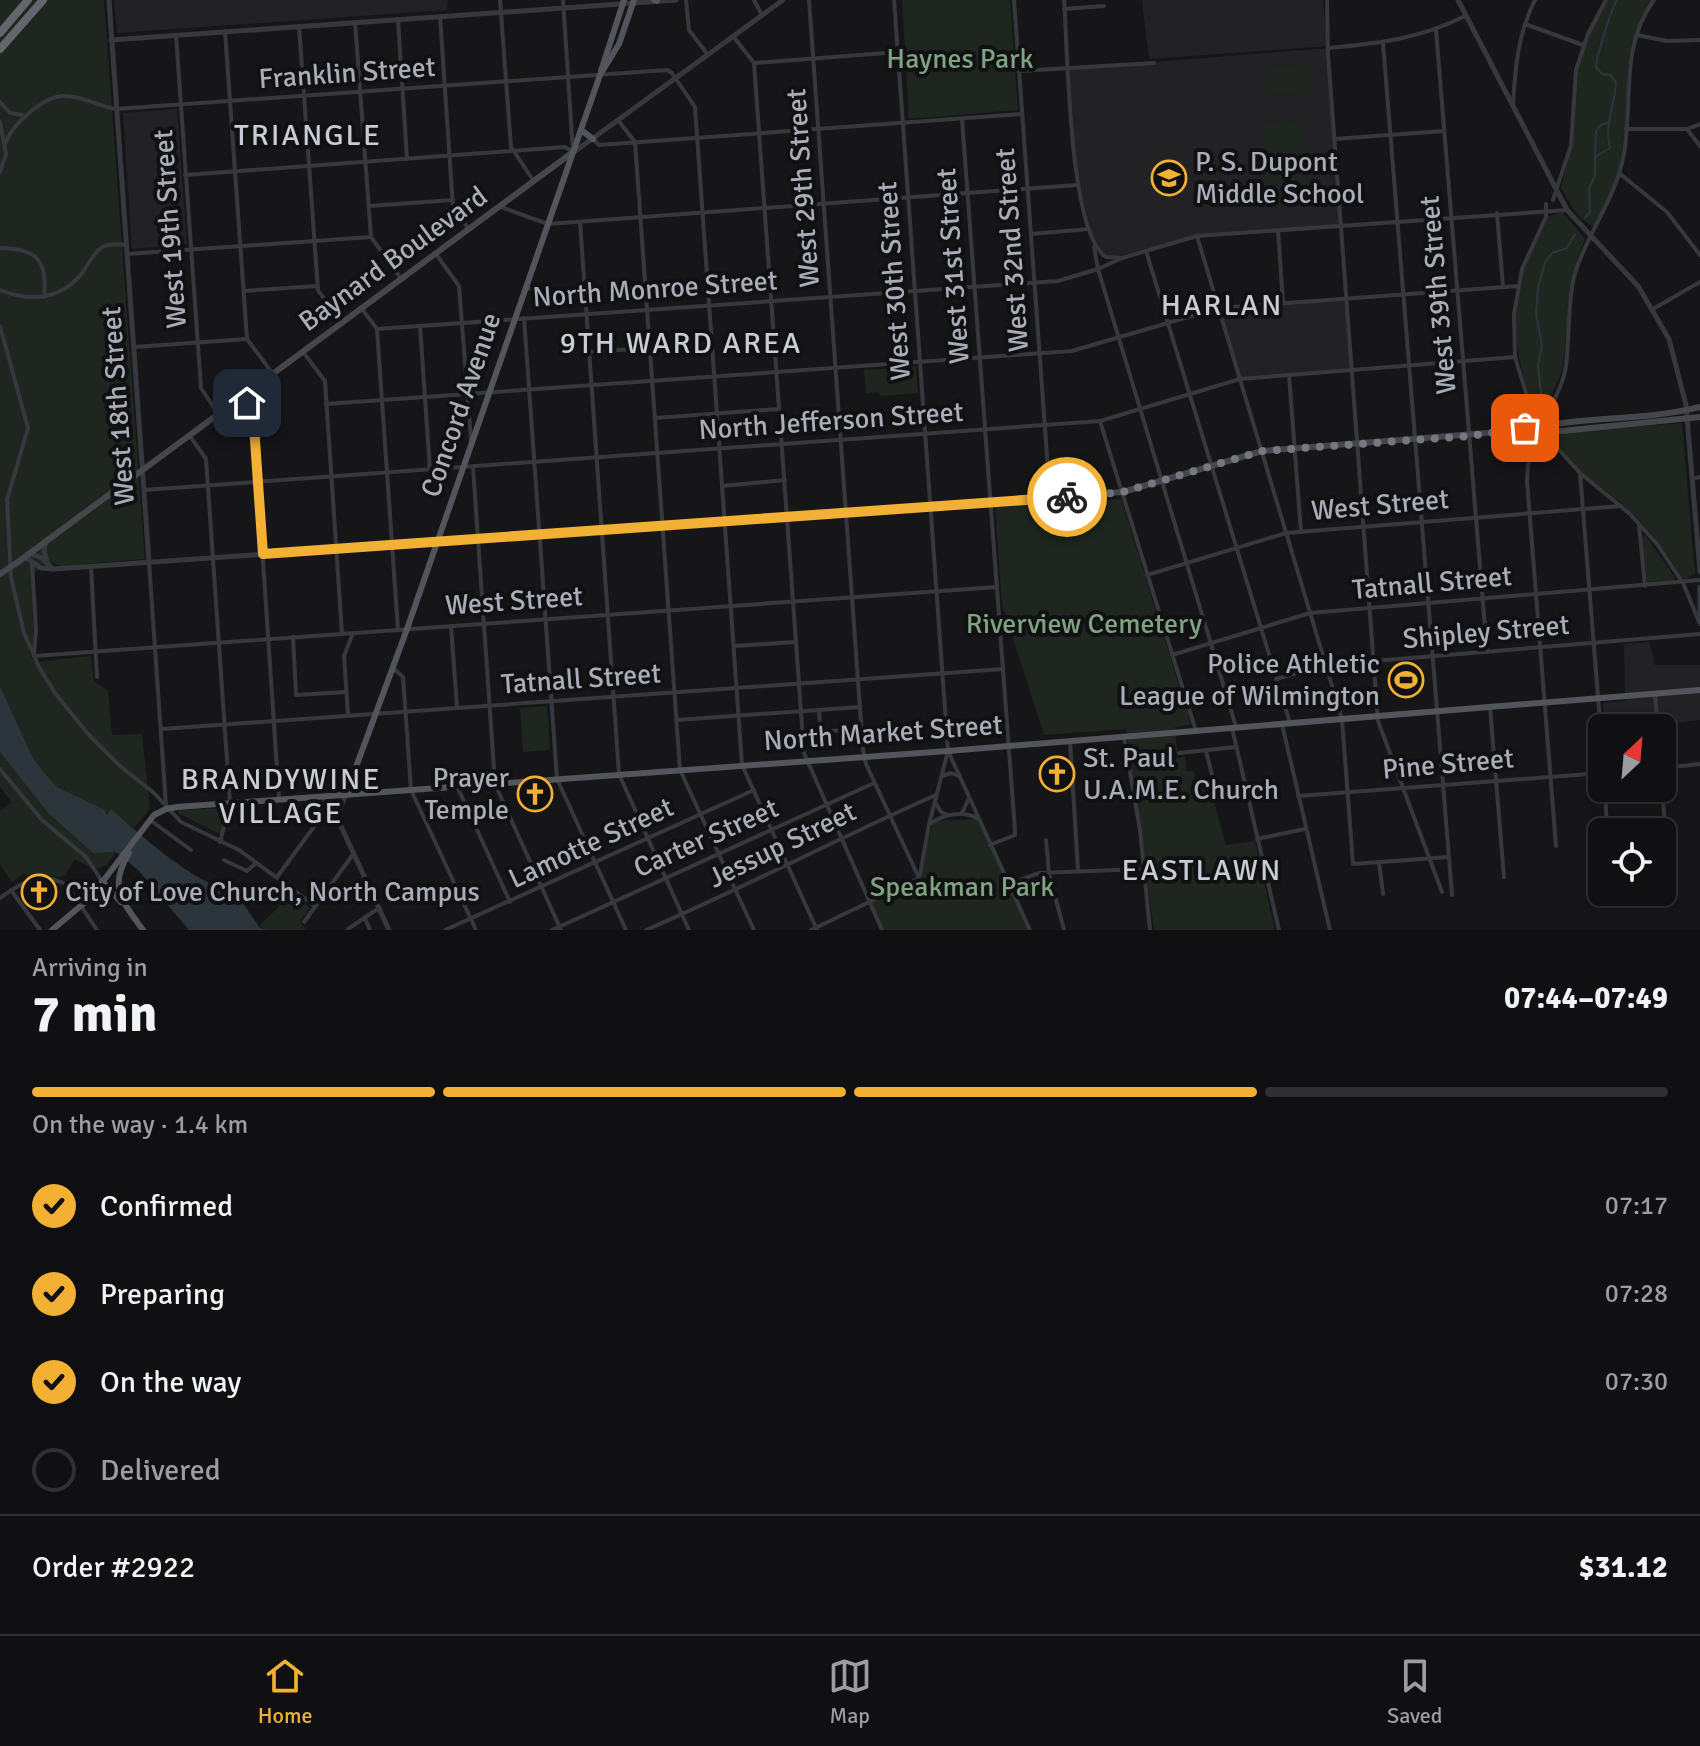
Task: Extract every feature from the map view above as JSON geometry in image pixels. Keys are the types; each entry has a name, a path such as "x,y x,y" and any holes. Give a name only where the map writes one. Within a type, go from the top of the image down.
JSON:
{"highway":[{"path":"0,33 28,0"},
{"path":"0,49 43,0"}],"main road":[{"name":"Concord Avenue","path":"346,794 407,629 602,64 629,1"},
{"path":"581,130 593,139"},
{"name":"Baynard Boulevard","path":"0,574 573,152"},
{"path":"1552,428 1700,407"},
{"path":"437,542 1123,492 1262,451 1700,417"},
{"name":"North Market Street","path":"52,930 81,907 120,863 158,811 166,809 948,751 1700,690"},
{"path":"120,863 117,887 130,912"},
{"path":"102,881 143,930"}],"street":[{"name":"West 18th Street","path":"109,0 157,646 166,809"},
{"path":"500,0 512,151 534,182"},
{"path":"111,40 501,12 563,3 676,0"},
{"path":"686,0 689,30 708,55"},
{"path":"754,0 762,15"},
{"name":"Baynard Boulevard","path":"573,152 783,0"},
{"name":"West 29th Street","path":"809,0 864,757 919,878"},
{"name":"West 30th Street","path":"894,0 948,751"},
{"name":"West 32nd Street","path":"1014,0 1050,498"},
{"path":"1064,0 1077,185 1098,269 1212,643 1279,930"},
{"path":"1327,0 1334,139 1372,608 1378,721 1442,892"},
{"path":"1458,0 1556,196 1631,277 1669,339 1687,410 1700,572"},
{"path":"1512,108 1519,44 1535,0"},
{"path":"1535,210 1556,196 1571,145 1576,70 1584,45 1606,0"},
{"path":"1549,439 1552,428 1546,416 1566,368 1574,278 1612,196 1619,173 1626,129 1628,67 1637,35 1654,0"},
{"path":"563,3 573,152"},
{"path":"1064,9 1104,6"},
{"path":"1329,48 1383,43 1436,30 1466,15"},
{"path":"440,16 454,209 470,230"},
{"path":"398,19 407,159"},
{"path":"355,22 371,237 402,280"},
{"path":"1525,24 1584,45"},
{"path":"299,26 317,286 341,324"},
{"name":"West 39th Street","path":"1436,30 1487,652"},
{"path":"225,31 247,339 273,374"},
{"name":"West 19th Street","path":"176,35 202,390 218,414"},
{"path":"1637,35 1667,41 1700,40"},
{"path":"733,36 754,63 805,761 882,930"},
{"path":"1383,43 1452,895"},
{"path":"754,63 898,52"},
{"path":"1019,71 1154,63"},
{"name":"Franklin Street","path":"25,114 66,95 116,109 667,70 676,78"},
{"path":"676,78 694,104 742,765 815,929 919,878 948,751"},
{"path":"0,102 12,114 25,114"},
{"path":"5,144 25,114"},
{"path":"593,139 599,145 1022,114"},
{"name":"West 31st Street","path":"962,119 1015,831 1015,835 990,845"},
{"path":"618,120 635,142 680,770 754,930"},
{"path":"0,122 5,144 5,159 0,172"},
{"path":"1626,129 1687,129 1700,124"},
{"path":"1687,129 1700,146"},
{"path":"1334,139 1445,131"},
{"path":"185,175 565,147 573,152"},
{"path":"1619,173 1667,212 1700,255"},
{"path":"501,207 548,224 1077,185"},
{"path":"369,206 453,200"},
{"path":"1533,416 1515,357 1514,314 1526,258 1546,217 1546,204"},
{"path":"1535,210 1567,210"},
{"name":"North Monroe Street","path":"377,329 1058,281 1197,236 1535,210"},
{"path":"1497,213 1503,287"},
{"path":"580,222 619,774 689,930"},
{"path":"1031,234 1089,229"},
{"path":"1278,230 1283,303"},
{"path":"1197,236 1342,719 1353,864 1449,857"},
{"path":"127,254 371,237"},
{"path":"0,290 22,297 44,297 69,286 101,248 110,244 126,245"},
{"name":"North Monroe Street","path":"1094,245 1102,255 1122,258"},
{"path":"0,248 23,249 38,259 43,269 44,297"},
{"path":"1146,251 1276,679 1305,829 1330,930"},
{"path":"436,254 459,286 471,445"},
{"path":"1653,309 1700,282"},
{"path":"244,291 317,286"},
{"path":"326,404 1078,350 1219,308 1518,286"},
{"path":"525,287 559,298 586,299"},
{"path":"362,309 377,329 398,630"},
{"path":"524,318 557,779 626,930"},
{"path":"0,326 28,428 9,490 6,518 17,608 34,656 55,693 82,727 120,766 154,793 166,809 192,829 239,850 315,906"},
{"path":"420,326 430,470"},
{"path":"134,347 247,339"},
{"path":"589,352 712,344"},
{"path":"303,352 325,381 342,634"},
{"name":"North Jefferson Street","path":"144,490 1100,421 1240,379 1515,357"},
{"path":"1289,375 1301,532"},
{"path":"242,396 253,412 279,799"},
{"path":"655,418 779,409"},
{"path":"1546,416 1533,416 1525,430 1528,438 1536,442 1549,439"},
{"path":"1100,421 1196,731"},
{"path":"189,435 206,459 214,558 230,803 220,842"},
{"path":"1549,439 1580,473 1621,506 1657,544 1683,583 1700,624"},
{"path":"1536,442 1527,473 1556,846"},
{"path":"473,467 495,784 561,928"},
{"path":"1580,473 1600,714"},
{"path":"1692,479 1700,477"},
{"path":"722,486 785,480"},
{"name":"West Street","path":"1147,575 1286,533 1621,506"},
{"path":"1639,524 1645,586"},
{"path":"46,540 44,555 52,568"},
{"path":"23,557 41,568 91,567 437,542"},
{"path":"23,557 42,558 52,568"},
{"path":"32,561 36,631 34,656"},
{"path":"91,567 97,677"},
{"name":"Tatnall Street","path":"1172,655 1310,613 1700,580"},
{"name":"West Street","path":"34,656 997,587"},
{"path":"1700,587 1700,617"},
{"path":"451,626 457,707"},
{"path":"348,715 344,656 353,633"},
{"name":"Shipley Street","path":"1276,679 1326,665 1700,634"},
{"path":"293,637 296,695 346,692"},
{"path":"734,646 795,642"},
{"path":"393,668 403,677 411,790 476,930"},
{"name":"Tatnall Street","path":"162,729 1003,669"},
{"path":"1655,695 1657,714"},
{"path":"677,720 860,707"},
{"path":"1490,707 1504,877"},
{"path":"819,710 820,726 824,731 861,730"},
{"path":"1124,737 1150,930"},
{"path":"1070,741 1079,871"},
{"path":"1179,753 1236,747"},
{"path":"948,751 1030,930"},
{"path":"1206,751 1218,799 1246,792"},
{"path":"1676,767 1700,764"},
{"path":"0,769 42,820 86,857 102,881"},
{"path":"941,777 948,773 959,776"},
{"name":"Pine Street","path":"1298,796 1588,774"},
{"name":"Carter Street","path":"552,930 875,783"},
{"path":"457,786 510,902"},
{"name":"Lamotte Street","path":"445,930 754,790"},
{"path":"340,824 338,813 346,794"},
{"path":"322,796 340,824 389,930"},
{"path":"962,813 969,797"},
{"path":"936,798 941,812 950,815"},
{"name":"Jessup Street","path":"646,930 788,866 891,815 936,798"},
{"path":"276,878 330,805"},
{"path":"929,824 962,813 979,819"},
{"path":"146,825 191,850"},
{"path":"1257,839 1305,829"},
{"path":"1046,840 1049,873 1064,930"},
{"path":"304,922 354,853"},
{"path":"224,860 247,871 256,863"},
{"path":"1379,862 1383,894"},
{"path":"1009,884 1028,875 1143,869"},
{"path":"0,898 31,879 60,881 67,885 97,930"},
{"path":"11,890 40,930"},
{"path":"348,929 379,908"},
{"path":"364,917 370,930"}],"shaded area":[{"path":"114,0 448,0 447,10 117,33"},
{"path":"1142,0 1323,0 1328,46 1149,59"},
{"name":"P. S. Dupont Middle School","path":"1329,48 1341,225 1197,236 1111,258 1102,255 1096,248 1077,185 1068,69"},
{"path":"177,109 187,244 132,249 123,113"},
{"path":"1347,298 1353,370 1240,379 1219,308"},
{"path":"1649,642 1655,665 1700,665 1700,720 1676,723 1676,714 1603,714 1603,703 1625,701 1624,644"},
{"path":"0,686 32,756 57,787 105,810 107,815 111,809 178,864 222,889 221,893 242,902 260,928 267,930 189,930 138,870 116,852 93,853 48,813 0,752"}],"green space":[{"path":"0,0 104,0 145,559 61,566 51,562 31,574 34,647 28,651 34,662 91,656 94,681 108,691 112,735 142,734 150,809 134,828 110,810 108,815 104,810 57,787 32,756 0,686"},
{"name":"Haynes Park","path":"902,0 1010,0 1018,110 909,119"},
{"path":"1606,0 1654,0 1637,35 1628,67 1626,129 1619,173 1597,227 1580,217 1561,188 1571,145 1576,70 1588,34"},
{"path":"1309,65 1311,90 1268,93 1266,68"},
{"path":"1286,119 1287,123 1300,122 1305,194 1267,196 1263,124"},
{"path":"1563,212 1585,239 1572,285 1562,370 1542,411 1536,412 1531,405 1519,356 1516,325 1518,292 1526,260 1546,217"},
{"path":"916,367 918,393 880,396 879,392 866,393 864,370"},
{"path":"1682,423 1695,574 1686,579 1681,577 1662,547 1639,520 1576,466 1554,439 1556,433"},
{"name":"Riverview Cemetery","path":"1121,499 1191,724 1175,727 1177,753 1167,755 1167,759 1185,757 1187,771 1194,771 1196,784 1208,781 1226,845 1255,841 1275,930 1154,930 1126,729 1044,735 1002,604 995,507"},
{"path":"1645,535 1675,577 1674,581 1647,582 1642,538"},
{"path":"547,706 550,750 523,752 520,708"},
{"path":"0,752 48,813 93,853 116,852 107,864 94,868 75,859 65,876 23,874 12,882 0,865 0,811 12,802 0,787"},
{"path":"228,808 220,834 178,813 179,810"},
{"name":"Speakman Park","path":"979,819 1030,930 882,930 869,902 919,877 933,821"},
{"path":"276,883 310,908 300,921 306,930 264,930 260,925 286,900 274,886"}],"waterway":[{"path":"1585,218 1590,212 1589,189 1595,175 1595,157 1610,148 1609,123 1616,82 1596,67 1617,0"},
{"path":"1595,156 1596,131 1600,125 1608,123"},
{"path":"1542,402 1538,365 1542,345 1536,314 1538,287 1545,263 1552,253 1567,248 1575,234"}],"way so far":[{"path":"1067,497 1123,492 1262,451 1469,436 1525,428"}],"place":[{"name":"P. S. Dupont Middle School","path":"1169,178"},
{"name":"Police Athletic League of Wilmington","path":"1406,680"},
{"name":"St. Paul U.A.M.E. Church","path":"1057,774"},
{"name":"Prayer Temple","path":"535,794"},
{"name":"City of Love Church, North Campus","path":"39,892"}],"district":[{"name":"TRIANGLE","path":"308,135"},
{"name":"HARLAN","path":"1222,305"},
{"name":"9TH WARD AREA","path":"681,343"},
{"name":"BRANDYWINE VILLAGE","path":"281,796"},
{"name":"EASTLAWN","path":"1202,870"}],"route":[{"path":"247,403 253,412 263,554 1067,497"}]}
